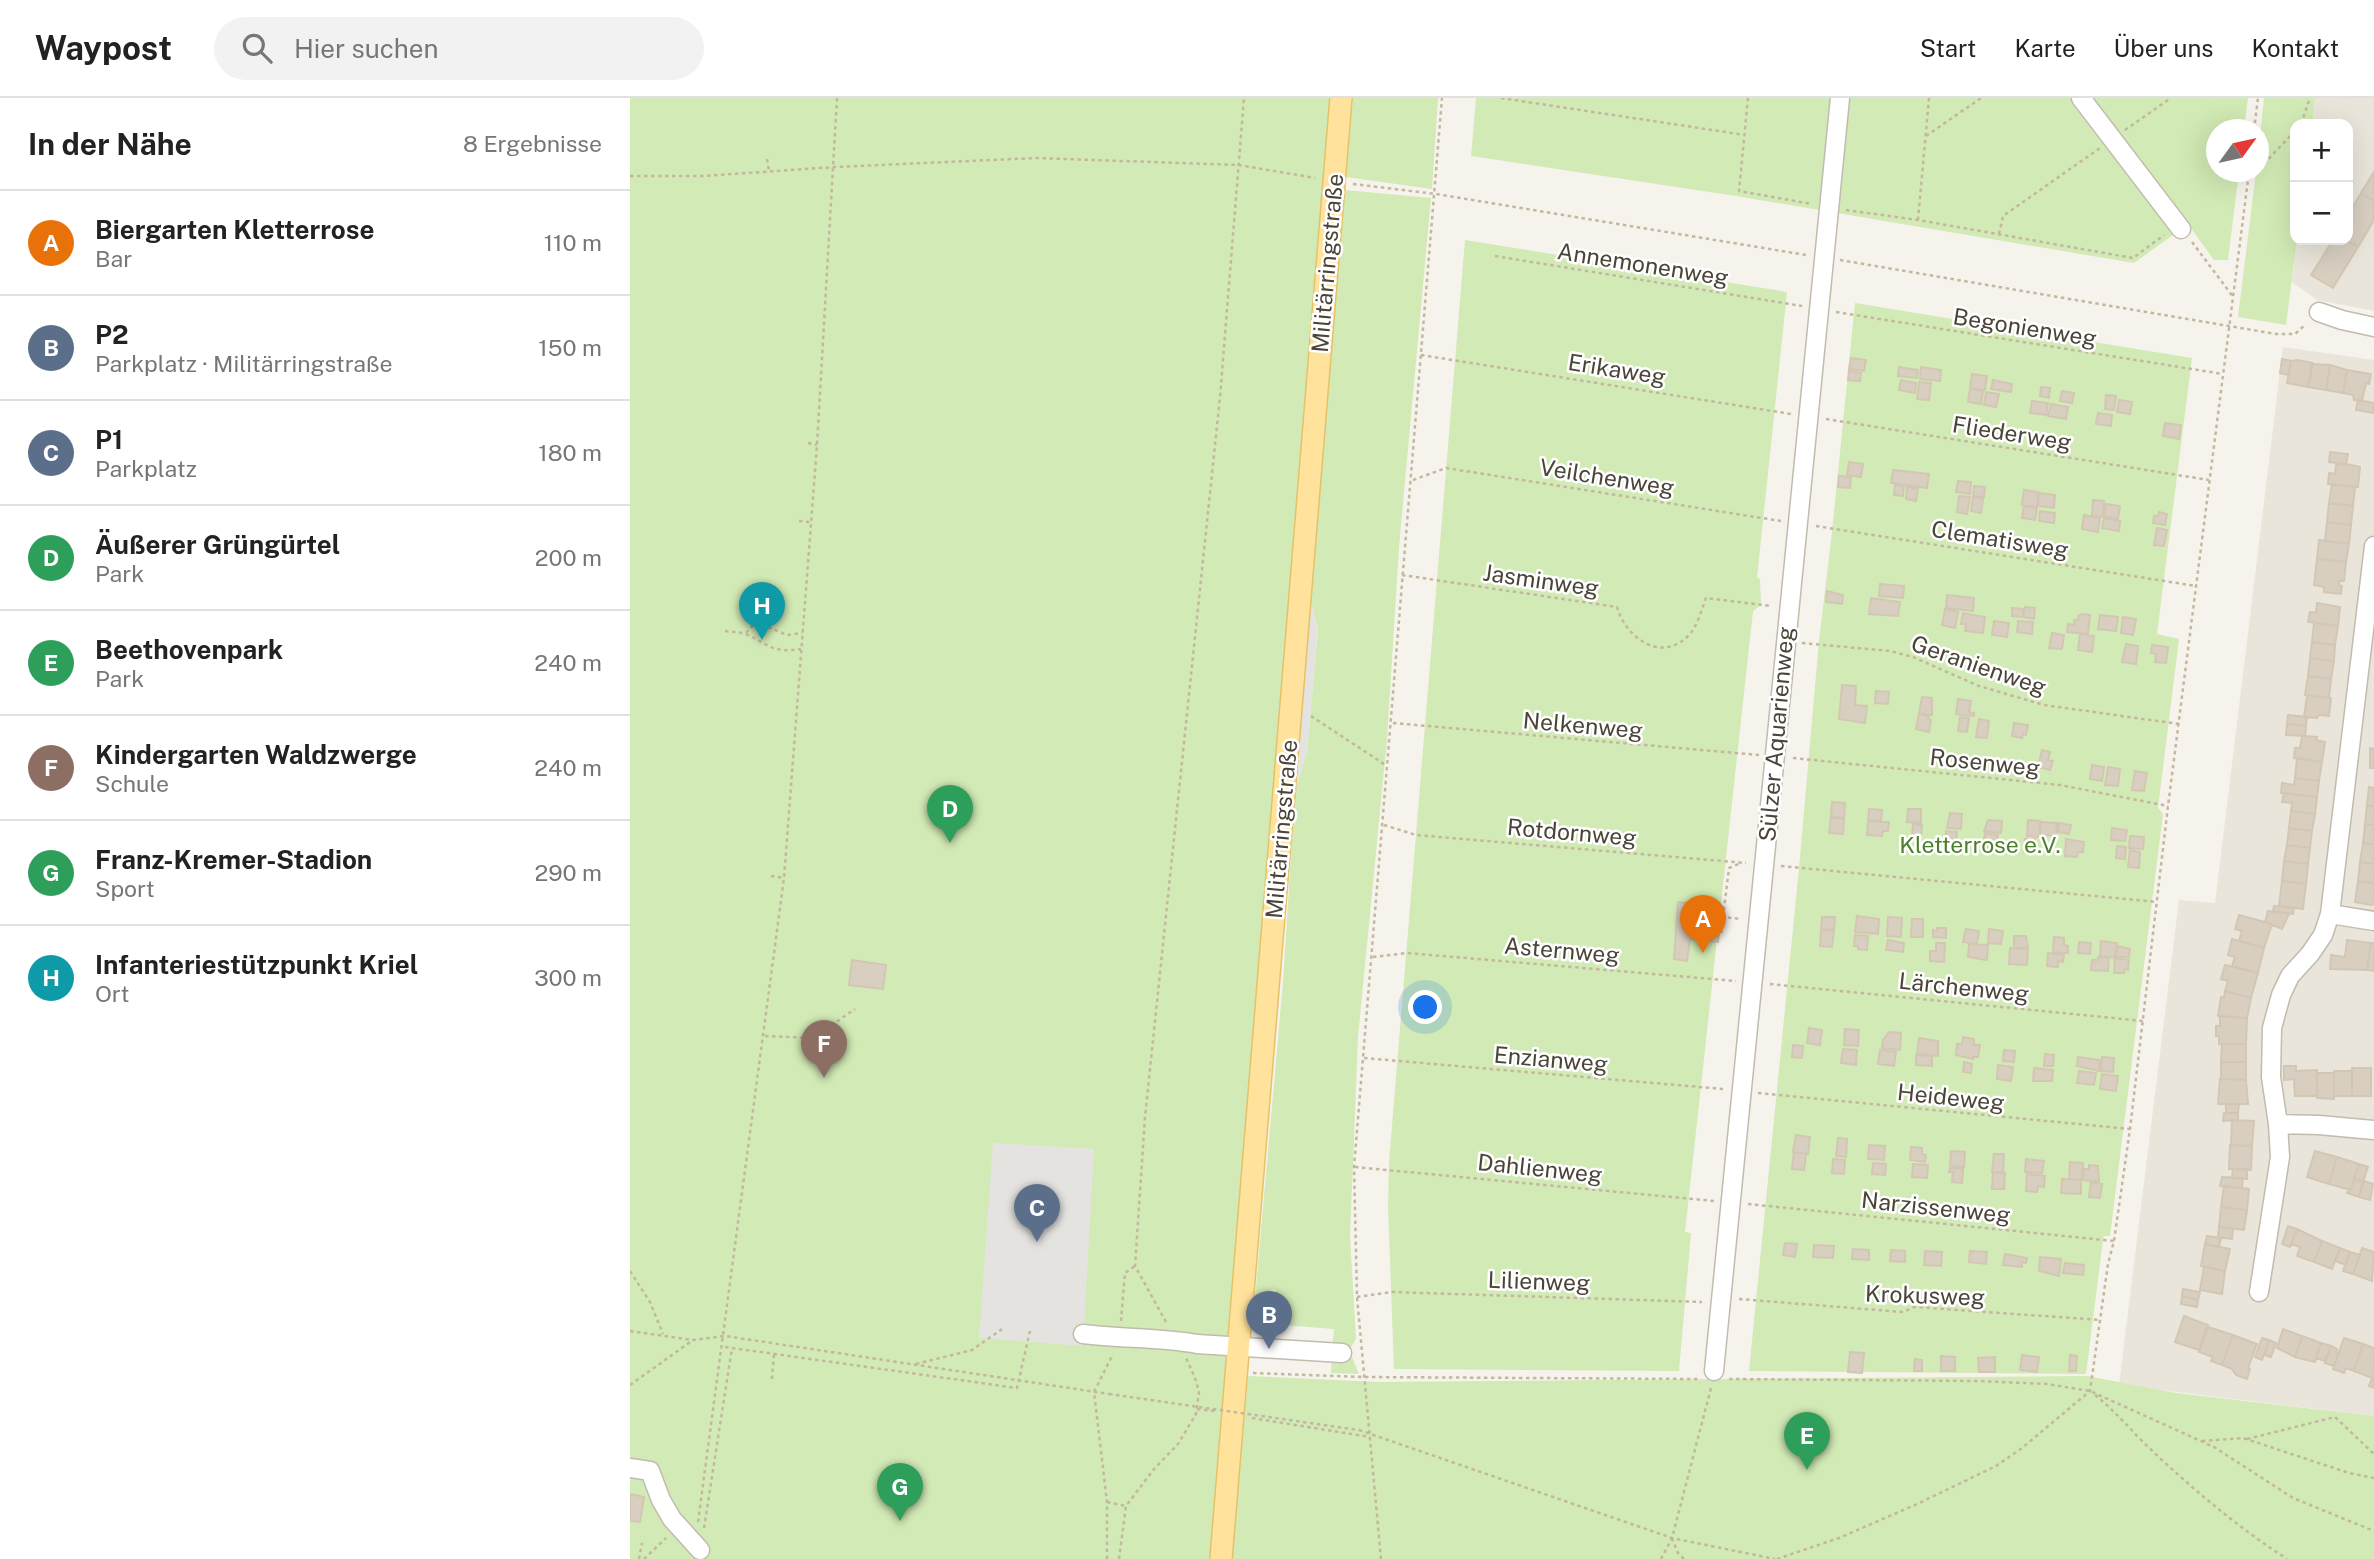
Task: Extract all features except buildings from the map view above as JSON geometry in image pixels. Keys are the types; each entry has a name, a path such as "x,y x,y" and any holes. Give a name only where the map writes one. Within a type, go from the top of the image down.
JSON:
{"main road":[{"name":"Militärringstraße","path":"1221,1559 1341,98"}],"street":[{"name":"Sülzer Aquarienweg","path":"1713,1375 1840,98"},
{"path":"2081,98 2177,229"},
{"path":"2319,312 2374,327"},
{"path":"2259,1293 2280,1157 2271,1077 2273,1028 2281,995 2290,976 2323,935 2330,914 2374,549"},
{"path":"2330,914 2374,920"},
{"path":"2278,1124 2374,1130"},
{"path":"1083,1335 1342,1353"},
{"path":"630,1468 650,1471 661,1500 679,1527 698,1546"}],"path":[{"path":"698,1546 784,878 817,445 837,98"},
{"path":"1119,1559 1126,1506 1154,1469 1178,1444 1196,1414 1199,1392 1176,1340 1135,1266 1144,1117 1220,397 1244,98"},
{"path":"1381,1559 1357,1297 1354,1167 1442,98"},
{"path":"1501,98 1745,135"},
{"path":"1748,98 1739,191 1830,208"},
{"path":"1918,220 1929,98"},
{"path":"1926,136 1981,98"},
{"path":"2119,134 2171,98"},
{"path":"2255,119 2258,98"},
{"path":"2303,119 2310,98"},
{"path":"2269,158 2290,136"},
{"path":"1998,234 2003,216 2105,144"},
{"path":"630,176 703,176 1036,158 1239,165 1334,182 1436,194"},
{"path":"767,159 769,171"},
{"path":"703,176 704,181"},
{"path":"1233,1414 1370,1436 1672,1538 1776,1559 1839,1538 1916,1505 1996,1466 2022,1448 2090,1391 2130,1129 2155,902 2248,182"},
{"path":"1864,212 2133,258 2177,229 2234,298"},
{"name":"Annemonenweg","path":"1495,256 1785,303"},
{"path":"2229,326 2276,334 2295,334 2319,312"},
{"name":"Begonienweg","path":"1854,315 2223,374"},
{"name":"Erikaweg","path":"1421,355 1773,411"},
{"name":"Fliederweg","path":"1843,422 2210,480"},
{"path":"808,443 817,445"},
{"name":"Veilchenweg","path":"1411,480 1446,468 1763,518"},
{"path":"799,521 810,522"},
{"name":"Clematisweg","path":"1832,529 2196,586"},
{"name":"Jasminweg","path":"1402,575 1617,607 1628,630 1644,644 1661,648 1676,645 1688,636 1706,598 1761,604"},
{"path":"746,633 756,622 787,635 802,633"},
{"path":"725,631 746,633 763,645 784,652 801,649"},
{"name":"Geranienweg","path":"1820,645 1890,651 1913,656 1979,686 2044,705 2179,724"},
{"path":"1290,712 1310,716 1389,767"},
{"name":"Nelkenweg","path":"1392,723 1738,754"},
{"name":"Rosenweg","path":"1808,760 2060,785 2168,806"},
{"name":"Rotdornweg","path":"1384,825 1416,835 1726,861"},
{"path":"1721,933 1729,868 1742,863"},
{"path":"1799,868 2155,902"},
{"path":"771,876 784,878"},
{"path":"1723,917 1758,921"},
{"name":"Asternweg","path":"1372,957 1407,953 1714,979"},
{"name":"Lärchenweg","path":"1787,986 2143,1021"},
{"path":"765,1037 813,1038 855,1009"},
{"name":"Enzianweg","path":"1363,1058 1702,1088"},
{"name":"Heideweg","path":"1776,1095 2130,1129"},
{"name":"Dahlienweg","path":"1354,1167 1689,1198"},
{"name":"Narzissenweg","path":"1765,1206 2114,1241"},
{"path":"1107,1559 1107,1502 1094,1392 1109,1365 1118,1339 1125,1273 1135,1266"},
{"path":"630,1271 650,1302 663,1334"},
{"name":"Lilienweg","path":"1357,1297 1392,1292 1686,1301"},
{"name":"Krokusweg","path":"1756,1300 1903,1312 1914,1307 2101,1320"},
{"path":"913,1365 972,1350 1002,1329"},
{"path":"630,1331 693,1340 725,1336 1019,1382 1359,1430 1370,1436"},
{"path":"723,1346 1017,1388 1030,1331"},
{"path":"630,1385 693,1340"},
{"path":"698,1546 732,1348"},
{"path":"772,1379 774,1354"},
{"path":"1235,1372 1364,1377"},
{"path":"1661,1559 1672,1538 1713,1375"},
{"path":"2090,1391 2200,1441 2293,1498 2374,1531"},
{"path":"2090,1391 2115,1410 2144,1442 2207,1500 2287,1559"},
{"path":"2200,1441 2247,1439 2334,1417 2374,1454"},
{"path":"2247,1439 2349,1473 2374,1478"},
{"path":"1107,1502 1126,1506"},
{"path":"641,1559 679,1527"},
{"path":"1672,1538 1678,1553 1684,1559"},
{"path":"641,1559 642,1543"}],"shaded area":[{"path":"2315,98 2374,98 2374,311 2317,300 2292,282 2296,245 2353,245 2353,119 2313,119"},
{"path":"2283,347 2374,360 2374,1416 2119,1385 2179,900 2215,903"},
{"path":"1311,602 1318,629 1307,751 1295,792"},
{"path":"993,1143 1094,1149 1083,1346 979,1338"}],"green space":[{"path":"630,98 1331,98 1210,1559 630,1559"},
{"path":"1353,98 1438,98 1432,189 1346,177"},
{"path":"1476,98 2248,98 2245,119 2206,119 2206,182 2238,182 2228,260 2214,260 2188,224 2134,263 1736,196 1471,156"},
{"path":"2264,98 2315,98 2313,119 2290,119 2290,245 2296,245 2286,325 2238,317 2255,182 2269,182 2269,119 2262,119"},
{"path":"1345,190 1431,198 1399,547 1387,739 1358,1037 1350,1236 1356,1339 1349,1350 1332,1349 1334,1329 1283,1325 1275,1289 1255,1298 1283,982 1295,792 1307,751 1318,629 1311,602"},
{"path":"1465,240 1787,292 1757,578 1760,579 1761,605 1753,611 1685,1232 1691,1233 1679,1371 1394,1369 1389,1162"},
{"name":"Kletterrose e.V.","path":"1855,303 2192,358 2157,634 2179,639 2158,808 2163,814 2110,1236 2104,1236 2103,1240 2086,1374 1749,1371 1819,641"},
{"path":"1332,1355 1352,1357 1359,1374 1331,1373"},
{"path":"1248,1376 1379,1382 2087,1376 2176,1393 2374,1416 2374,1559 1232,1559"}],"place":[{"name":"Infanteriestützpunkt Kriel","path":"762,640"},
{"name":"Äußerer Grüngürtel","path":"950,843"},
{"name":"Biergarten Kletterrose","path":"1703,953"},
{"name":"Kindergarten Waldzwerge","path":"824,1078"},
{"name":"P1","path":"1037,1242"},
{"name":"P2","path":"1269,1349"},
{"name":"Beethovenpark","path":"1807,1470"},
{"name":"Franz-Kremer-Stadion","path":"900,1521"}]}
